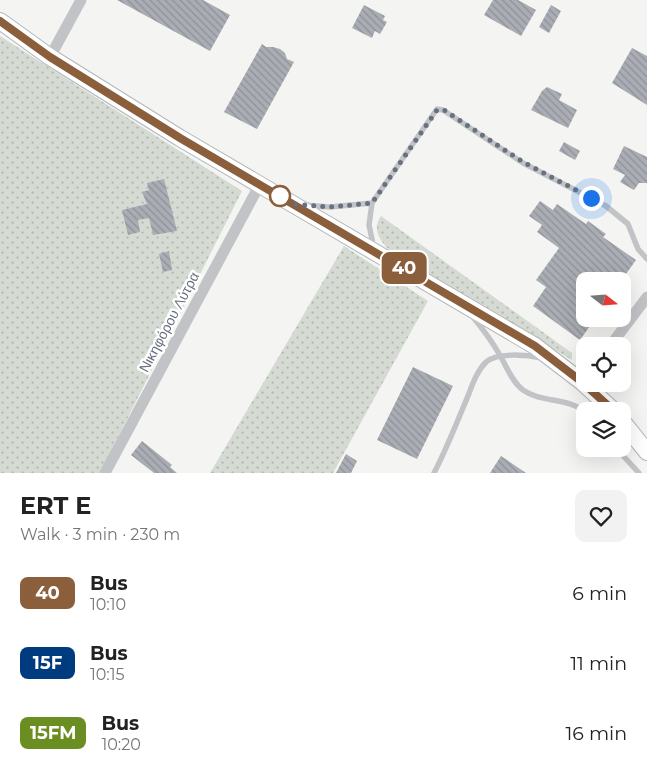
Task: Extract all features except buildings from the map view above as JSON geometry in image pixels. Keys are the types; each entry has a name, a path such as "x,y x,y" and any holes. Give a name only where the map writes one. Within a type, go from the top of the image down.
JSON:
{"main road":[{"path":"0,21 50,57 293,204 535,346 576,375"},
{"path":"596,392 605,402"},
{"path":"631,432 647,452"}],"street":[{"path":"50,57 81,0"},
{"name":"Νικηφόρου Λύτρα","path":"105,473 260,184"},
{"path":"617,337 647,297"}],"lane":[{"path":"375,252 368,225 372,203 437,110 444,110 523,162 606,206 628,224 638,249 647,259"},
{"path":"293,204 330,207 372,203"},
{"path":"462,302 483,329 523,390 576,406"},
{"path":"434,473 477,374 487,361 517,355 532,356 556,362"},
{"path":"624,457 639,473"}],"shaded area":[{"path":"0,36 242,191 100,473 0,473"},
{"path":"381,216 572,353 572,360 395,255 382,242 377,232"},
{"path":"344,246 428,301 333,473 210,473"}],"bus line":[{"name":"40","path":"0,21 50,57 180,138 535,346 582,382 604,402"}],"route":[{"path":"280,196 276,194 293,204 330,207 372,203 437,110 444,110 523,162 591,198"}]}
